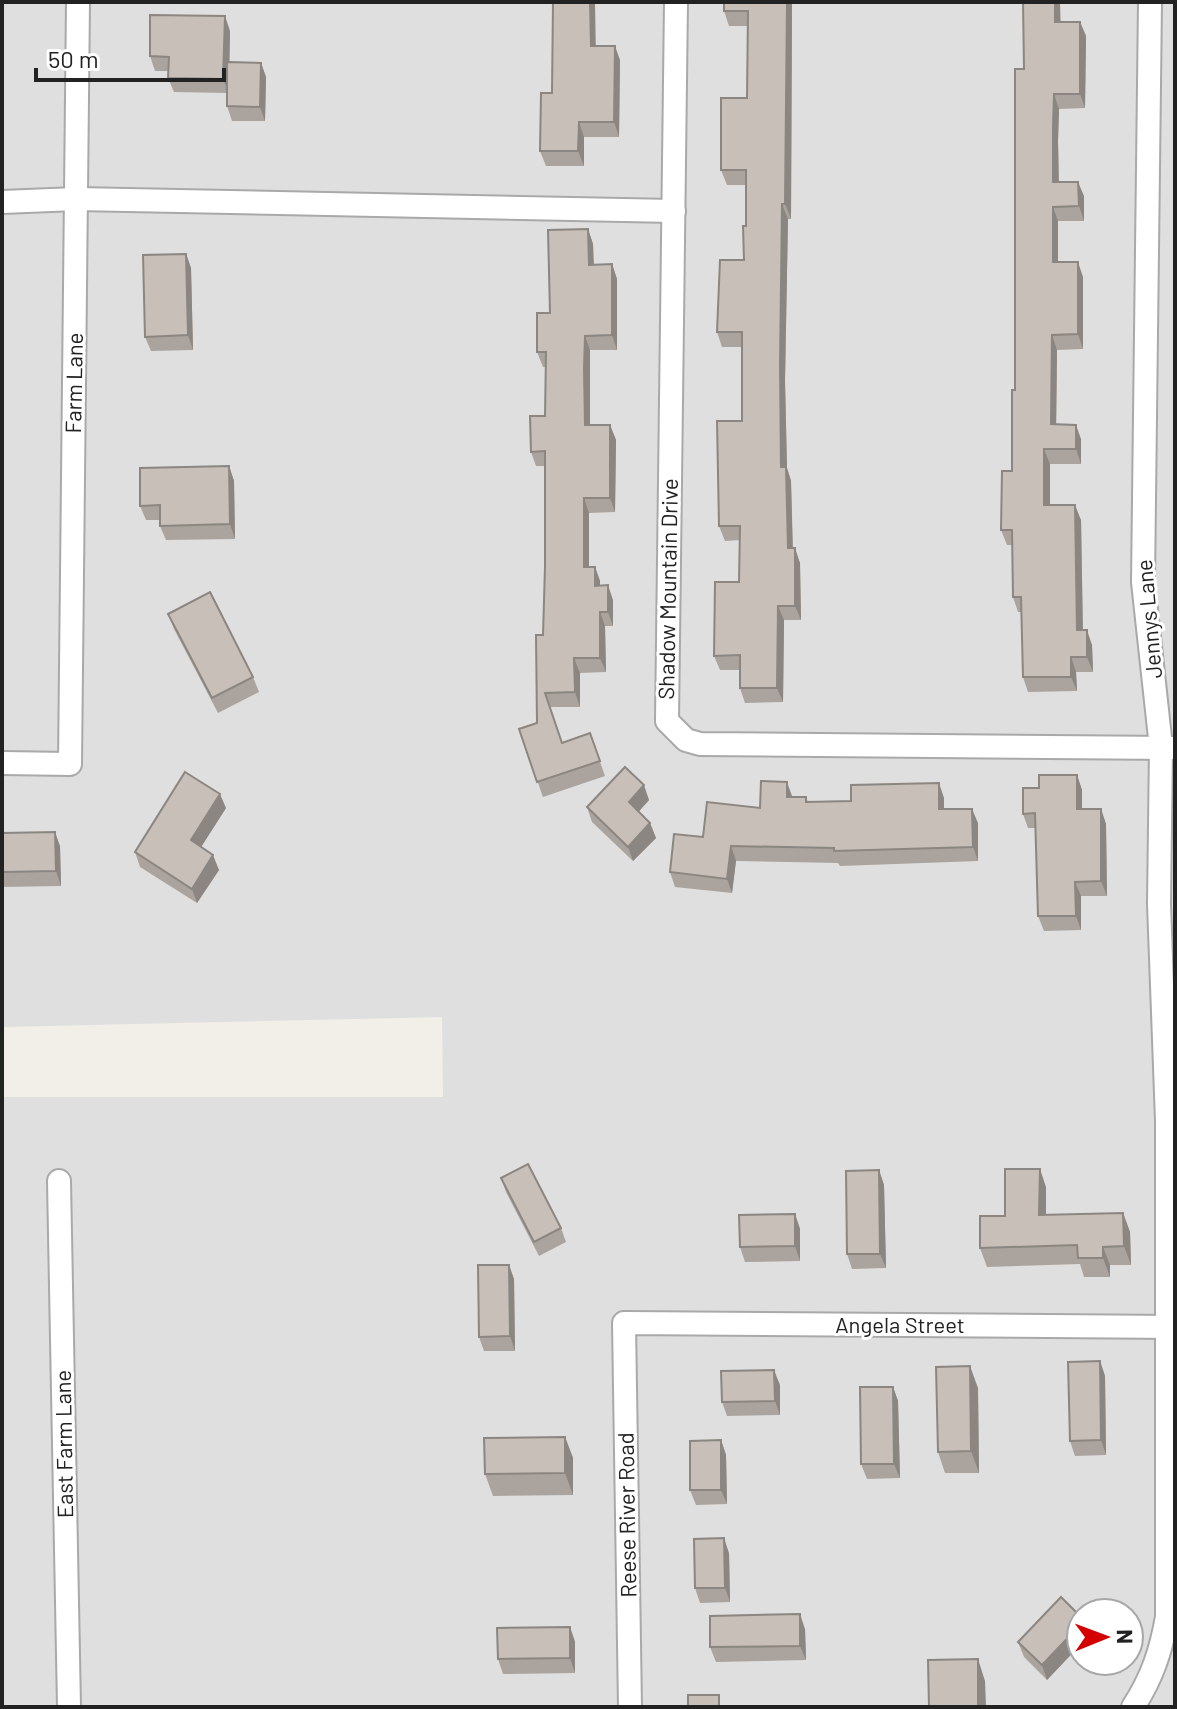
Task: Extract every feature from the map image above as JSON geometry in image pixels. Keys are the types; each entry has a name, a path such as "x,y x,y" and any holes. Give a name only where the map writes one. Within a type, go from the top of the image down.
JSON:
{"street":[{"name":"Farm Lane","path":"2,763 70,764 78,2"},
{"name":"Shadow Mountain Drive","path":"676,2 667,721 686,740 700,744 1168,747"},
{"name":"Jennys Lane","path":"1133,1707 1153,1673 1167,1617 1171,1327 1159,904 1168,747 1143,582 1150,2"},
{"path":"2,202 76,199 674,211"},
{"name":"East Farm Lane","path":"59,1181 69,1707"},
{"name":"Angela Street","path":"624,1323 1171,1327"},
{"name":"Reese River Road","path":"624,1323 630,1707"}],"shaded area":[{"path":"2,2 1175,2 1175,1707 2,1707 2,1097 443,1097 442,1017 2,1027"}],"building":[{"path":"553,2 590,2 591,46 615,46 614,122 579,122 578,151 540,151 541,93 552,93"},
{"path":"724,2 787,2 781,467 786,467 788,548 795,548 795,606 778,606 777,688 740,688 740,655 714,656 715,582 739,582 740,526 719,526 717,421 742,421 742,332 717,332 720,260 744,260 743,226 746,226 746,170 721,170 721,98 747,98 748,11 724,11"},
{"path":"1023,2 1055,2 1055,22 1080,22 1080,94 1054,94 1053,126 1053,182 1078,182 1079,206 1053,207 1053,262 1078,262 1078,334 1052,335 1051,424 1076,425 1076,449 1044,449 1044,505 1075,505 1077,630 1087,630 1087,657 1071,657 1071,677 1023,677 1021,597 1013,597 1012,530 1001,530 1002,471 1012,471 1015,69 1024,69"},
{"path":"150,15 225,16 223,79 168,78 169,57 150,56"},
{"path":"227,62 261,63 260,107 227,106"},
{"path":"588,229 589,265 612,264 612,335 585,336 584,369 585,425 610,425 610,498 584,498 584,567 595,567 595,586 608,585 608,612 600,612 600,658 574,658 575,692 545,693 562,743 590,733 600,761 537,782 519,729 537,723 536,635 543,635 545,451 531,452 530,416 545,416 546,352 537,352 537,313 550,313 548,230"},
{"path":"186,254 188,335 145,337 143,255"},
{"path":"229,466 230,524 160,526 160,505 140,506 140,468"},
{"path":"210,592 253,677 212,698 168,614"},
{"path":"625,767 644,785 629,802 650,823 628,847 587,807"},
{"path":"185,772 220,794 191,840 213,855 192,889 135,852"},
{"path":"1039,775 1077,775 1077,809 1101,809 1101,881 1075,882 1076,916 1038,916 1035,813 1023,814 1023,788 1039,788"},
{"path":"761,781 787,782 787,797 806,797 806,802 851,801 851,785 939,783 939,809 972,809 973,847 834,851 834,848 731,846 727,879 670,872 674,834 703,837 707,802 760,808"},
{"path":"55,832 56,871 2,872 2,833"},
{"path":"528,1164 561,1228 534,1242 501,1178"},
{"path":"1005,1169 1040,1169 1039,1215 1123,1213 1124,1246 1103,1247 1103,1258 1078,1258 1077,1245 980,1248 980,1216 1005,1216"},
{"path":"879,1170 880,1254 847,1254 846,1171"},
{"path":"795,1214 795,1246 740,1247 739,1215"},
{"path":"478,1265 509,1265 510,1336 479,1337"},
{"path":"1100,1361 1101,1440 1070,1441 1068,1362"},
{"path":"970,1366 971,1451 938,1452 936,1367"},
{"path":"774,1370 775,1401 722,1402 721,1371"},
{"path":"860,1387 893,1387 894,1464 861,1464"},
{"path":"565,1437 565,1473 485,1474 484,1438"},
{"path":"721,1440 721,1490 690,1490 690,1441"},
{"path":"724,1538 725,1588 695,1588 694,1539"},
{"path":"1061,1597 1065,1601 1065,1641 1042,1665 1018,1642"},
{"path":"800,1614 800,1646 710,1647 710,1616"},
{"path":"570,1627 570,1658 498,1659 497,1628"},
{"path":"978,1659 978,1707 929,1707 928,1660"},
{"path":"688,1695 719,1695 719,1707 688,1707"}]}
